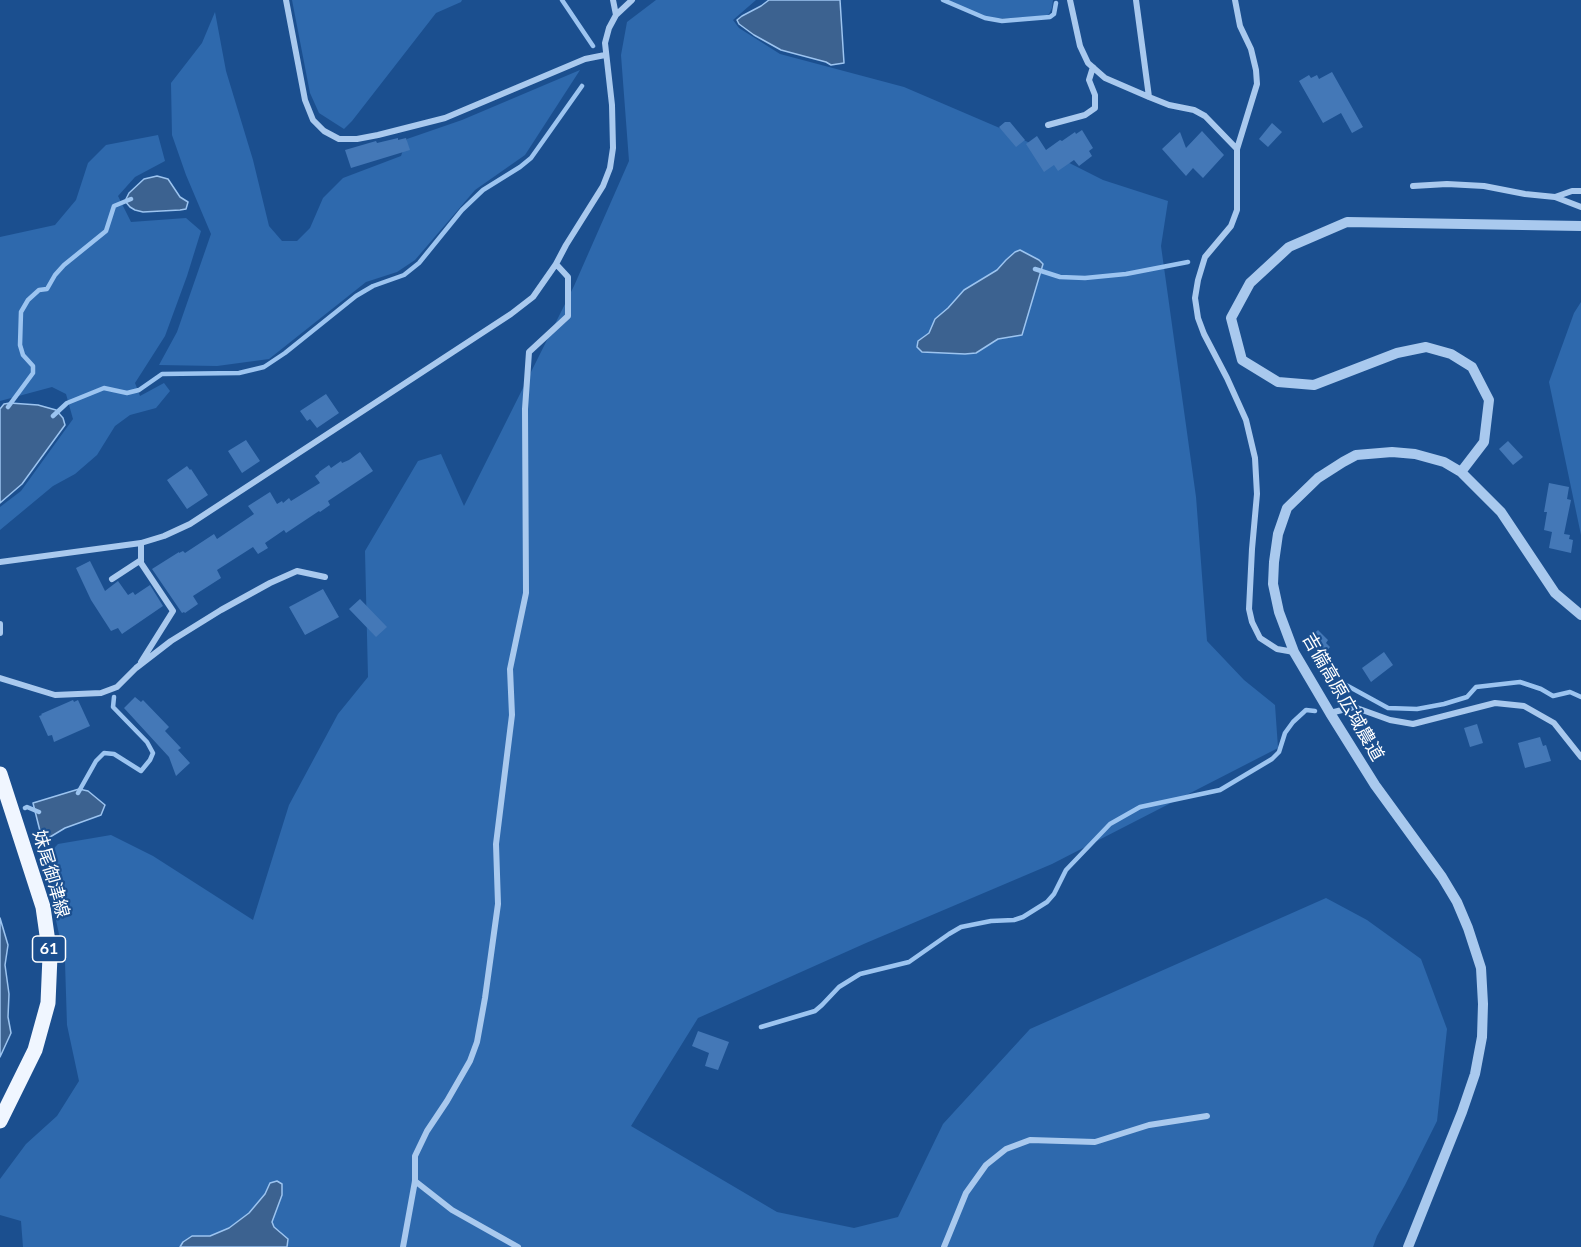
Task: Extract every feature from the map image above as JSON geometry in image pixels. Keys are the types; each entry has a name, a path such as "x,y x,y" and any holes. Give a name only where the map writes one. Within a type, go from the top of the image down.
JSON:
{"main road":[{"name":"妹尾御津線","path":"0,774 43,907 50,956 48,1004 35,1050 0,1121"}],"street":[{"path":"286,0 305,100 313,120 324,131 339,139 357,139 378,135 445,118 585,59 605,55"},
{"path":"613,0 616,15"},
{"path":"0,562 141,543 190,524 511,314 532,297 556,264 603,186 610,168 613,148 612,105 605,42 616,15 632,0"},
{"path":"1070,0 1080,46 1088,63 1105,78 1169,105 1194,110 1205,116 1237,149"},
{"path":"1136,0 1149,97"},
{"path":"1236,0 1240,26 1251,49 1257,84 1237,149 1238,210 1231,226 1205,257 1195,298 1198,318 1204,334 1246,420 1255,458 1257,494 1249,609 1251,622 1260,638 1277,649 1294,652"},
{"path":"1048,124 1085,115 1095,108 1095,95 1089,80 1093,67"},
{"path":"1413,186 1448,184 1484,186 1555,197 1581,207"},
{"path":"1555,197 1572,191 1581,191"},
{"path":"1461,472 1484,442 1490,399 1472,367 1451,354 1426,347 1396,353 1314,385 1278,382 1242,360 1231,318 1250,283 1289,247 1347,222 1581,226"},
{"path":"403,1247 415,1181 415,1156 427,1131 470,1061 477,1042 485,998 498,904 496,844 512,715 510,669 526,593 525,409 529,352 568,316 568,277 556,264"},
{"name":"吉備高原広域農道","path":"1407,1247 1462,1112 1475,1074 1482,1037 1481,968 1457,902 1442,877 1376,785 1294,652 1279,612 1273,584 1278,534 1287,508 1318,478 1356,455 1392,452 1415,454 1444,462 1461,472 1501,512 1555,593 1581,615"},
{"path":"136,668 173,611 141,563 141,543"},
{"path":"112,579 141,560"},
{"path":"0,678 55,695 101,693 117,687 136,668 171,641 221,609 270,583 297,571 326,577"},
{"path":"0,624 0,633"},
{"path":"1330,713 1354,707 1390,720 1413,724 1495,703 1524,706 1554,723 1581,757"},
{"path":"944,1247 966,1193 986,1165 1006,1149 1030,1140 1095,1142 1149,1125 1207,1116"},
{"path":"415,1181 452,1210 518,1247"}],"shaded area":[{"path":"292,0 462,0 436,13 344,129 319,113 310,93"},
{"path":"656,0 756,0 733,20 739,28 780,54 904,87 1002,129 1103,180 1168,201 1161,246 1196,497 1207,641 1244,680 1275,705 1278,748 1052,864 698,1018 631,1126 777,1212 854,1228 898,1217 943,1124 1030,1029 1326,898 1367,920 1421,959 1447,1029 1437,1121 1373,1247 287,1247 280,1231 274,1227 272,1222 282,1195 270,1183 265,1194 249,1213 229,1228 210,1236 192,1236 180,1247 23,1247 21,1221 0,1215 0,1179 26,1144 57,1116 79,1081 67,1025 65,962 43,860 58,844 111,835 153,856 253,920 289,805 338,714 368,677 365,551 418,461 441,454 464,506 574,286 629,161 621,55 627,22"},
{"path":"769,0 840,0 844,63 831,65 781,50 739,24 737,20 742,16"},
{"path":"946,0 1053,0 1048,16 991,19"},
{"path":"215,12 226,71 253,160 269,226 282,241 297,241 310,228 323,198 343,178 401,156 407,139 462,120 580,70 525,155 475,190 415,260 397,272 366,282 269,359 217,366 159,365 177,332 211,234 172,135 171,83 202,43"},
{"path":"158,135 165,161 135,177 118,196 131,222 186,218 201,231 165,336 135,383 140,396 164,383 170,391 156,408 130,415 115,426 97,455 75,474 53,486 0,530 0,507 21,491 73,419 66,394 52,387 0,401 0,237 55,225 76,200 88,163 106,145"},
{"path":"157,176 168,179 180,197 188,202 186,209 143,212 130,207 125,201 129,193 144,179"},
{"path":"1020,250 1043,264 1022,335 998,339 976,353 922,352 917,347 918,341 929,333 935,319 964,290 997,270"},
{"path":"1581,302 1581,535 1549,382 1574,313"},
{"path":"4,404 38,405 56,410 63,418 65,425 22,484 0,503 0,409"},
{"path":"79,789 88,791 105,805 101,815 65,828 45,840 42,839 33,803"},
{"path":"0,918 8,945 5,965 11,1033 0,1057"},
{"path":"277,1181 282,1184 282,1195 272,1222 274,1227 288,1239 287,1247 180,1247 192,1236 210,1236 229,1228 249,1213 265,1194 270,1183"}],"building":[{"path":"1332,72 1363,127 1352,133 1341,113 1323,123 1299,81 1309,75 1311,78 1317,75 1319,79"},
{"path":"1005,122 1010,122 1025,140 1016,147 999,127"},
{"path":"1272,123 1282,132 1268,147 1259,139"},
{"path":"1082,130 1093,148 1089,151 1092,156 1079,166 1074,160 1058,171 1054,165 1044,172 1026,144 1037,136 1046,150 1060,140"},
{"path":"1202,131 1224,155 1203,178 1193,168 1186,176 1162,149 1180,132 1186,148"},
{"path":"398,138 398,140 406,138 410,150 351,168 345,150 376,141 377,143"},
{"path":"326,394 339,413 317,428 310,419 307,421 300,411"},
{"path":"246,440 260,461 242,473 228,451"},
{"path":"1508,441 1523,457 1513,465 1499,449"},
{"path":"360,452 373,471 328,501 330,505 320,512 286,533 284,530 265,543 268,548 258,554 253,547 217,570 221,578 193,596 198,604 182,613 152,569 179,552 185,553 214,534 217,539 254,514 248,506 270,492 277,504 289,498 291,501 320,483 315,476 319,472 329,465 331,468 341,461 342,463 349,460"},
{"path":"187,466 208,495 187,509 167,480"},
{"path":"1549,483 1569,487 1567,499 1571,500 1564,534 1570,535 1569,539 1573,540 1571,553 1549,548 1552,532 1544,530 1547,512 1544,512"},
{"path":"90,561 105,591 118,581 128,595 133,592 135,595 150,585 163,606 122,634 118,628 111,631 91,600 76,568"},
{"path":"323,589 339,617 305,635 289,607"},
{"path":"360,599 387,627 376,637 349,609"},
{"path":"1318,630 1328,640 1326,643 1330,647 1321,657 1306,641"},
{"path":"1384,652 1393,665 1371,682 1362,668"},
{"path":"135,697 141,702 143,700 169,727 165,731 181,748 178,750 190,763 176,776 169,757 124,708"},
{"path":"73,700 74,702 78,700 90,726 54,742 52,735 48,736 39,716"},
{"path":"1477,724 1483,743 1470,747 1464,728"},
{"path":"1540,737 1543,746 1546,745 1551,761 1525,768 1518,743"},
{"path":"698,1031 729,1042 718,1070 705,1066 709,1053 692,1046"}],"waterway":[{"path":"562,0 593,46"},
{"path":"943,0 985,18 1002,21 1050,17 1054,14 1056,3"},
{"path":"53,416 67,403 104,388 127,393 139,390 162,374 239,373 264,367 356,296 373,286 404,275 419,263 462,210 483,190 531,158 582,86"},
{"path":"8,407 33,373 33,366 23,355 20,345 21,312 28,300 39,290 47,289 64,265 106,231 114,206 131,199"},
{"path":"1035,269 1060,277 1085,278 1126,274 1188,262"},
{"path":"1346,685 1388,708 1417,709 1444,704 1467,697 1476,687 1520,682 1553,696 1570,692 1581,697"},
{"path":"78,793 96,761 104,753 114,754 141,771 153,753 147,742 113,707 114,697"},
{"path":"761,1027 815,1011 839,987 860,974 909,962 961,927 1023,917 1047,902 1054,894 1066,870 1110,824 1140,807 1220,790 1272,759 1279,752 1285,733 1293,722 1306,710 1315,711"},
{"path":"25,808 39,812"}]}
